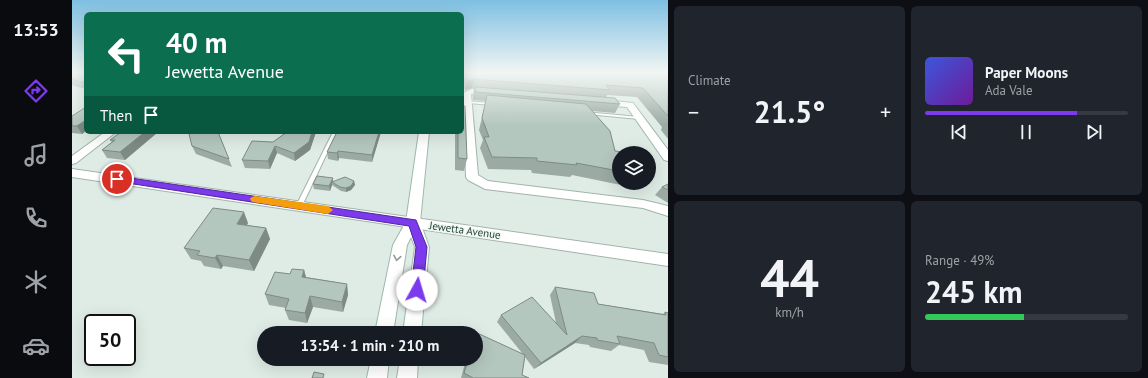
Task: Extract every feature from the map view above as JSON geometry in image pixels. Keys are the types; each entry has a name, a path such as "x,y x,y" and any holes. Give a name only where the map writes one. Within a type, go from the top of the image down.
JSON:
{"street":[{"path":"504,94 467,93 466,98 472,177 477,181 485,185 643,204 668,211"},
{"path":"590,102 630,105 668,158"},
{"path":"72,160 109,134"},
{"path":"385,326 400,245 413,222 424,134"},
{"name":"Jewetta Avenue","path":"72,173 668,260"},
{"path":"413,222 422,247 413,326"},
{"path":"377,378 379,366"},
{"path":"407,378 408,366"}],"lane":[{"path":"466,98 499,105"},
{"path":"585,113 639,118"},
{"path":"299,206 334,134"}],"building":[{"path":"475,90 509,90 615,98 620,104 475,92"},
{"path":"644,90 668,90 668,116"},
{"path":"487,95 586,104 610,131 614,146 612,146 612,170 576,163 577,165 537,161 537,158 492,157 484,137 489,137 482,118"},
{"path":"465,106 467,159 458,158 458,134 464,134"},
{"path":"84,108 84,121 77,126 72,126 72,116"},
{"path":"118,134 142,134 120,152 102,150 115,140 110,140"},
{"path":"189,134 219,134 229,159 192,146"},
{"path":"284,134 311,134 309,142 294,153 275,146 268,161 242,160 252,141 273,142"},
{"path":"336,134 378,134 372,155 338,151 337,153 327,152"},
{"path":"317,176 333,178 329,186 313,184"},
{"path":"345,177 354,181 351,186 346,188 340,187 332,182"},
{"path":"668,184 668,190 662,187"},
{"path":"213,208 244,212 237,224 266,228 249,260 217,255 215,258 197,255 200,251 184,248"},
{"path":"292,269 304,270 302,277 347,284 342,302 310,296 305,313 285,310 289,299 265,294 275,272 290,274"},
{"path":"555,287 594,293 598,304 666,315 665,312 668,313 668,357 659,355 654,343 617,336 620,344 582,336 541,363 501,315 532,297 567,335"},
{"path":"483,336 525,355 522,375 529,378 473,378 464,373 466,366 483,366"},
{"path":"314,372 324,374 323,378 312,378"}],"slow traffic":[{"path":"255,199 328,210"}],"route":[{"path":"117,179 413,222 422,247 417,290"}]}
